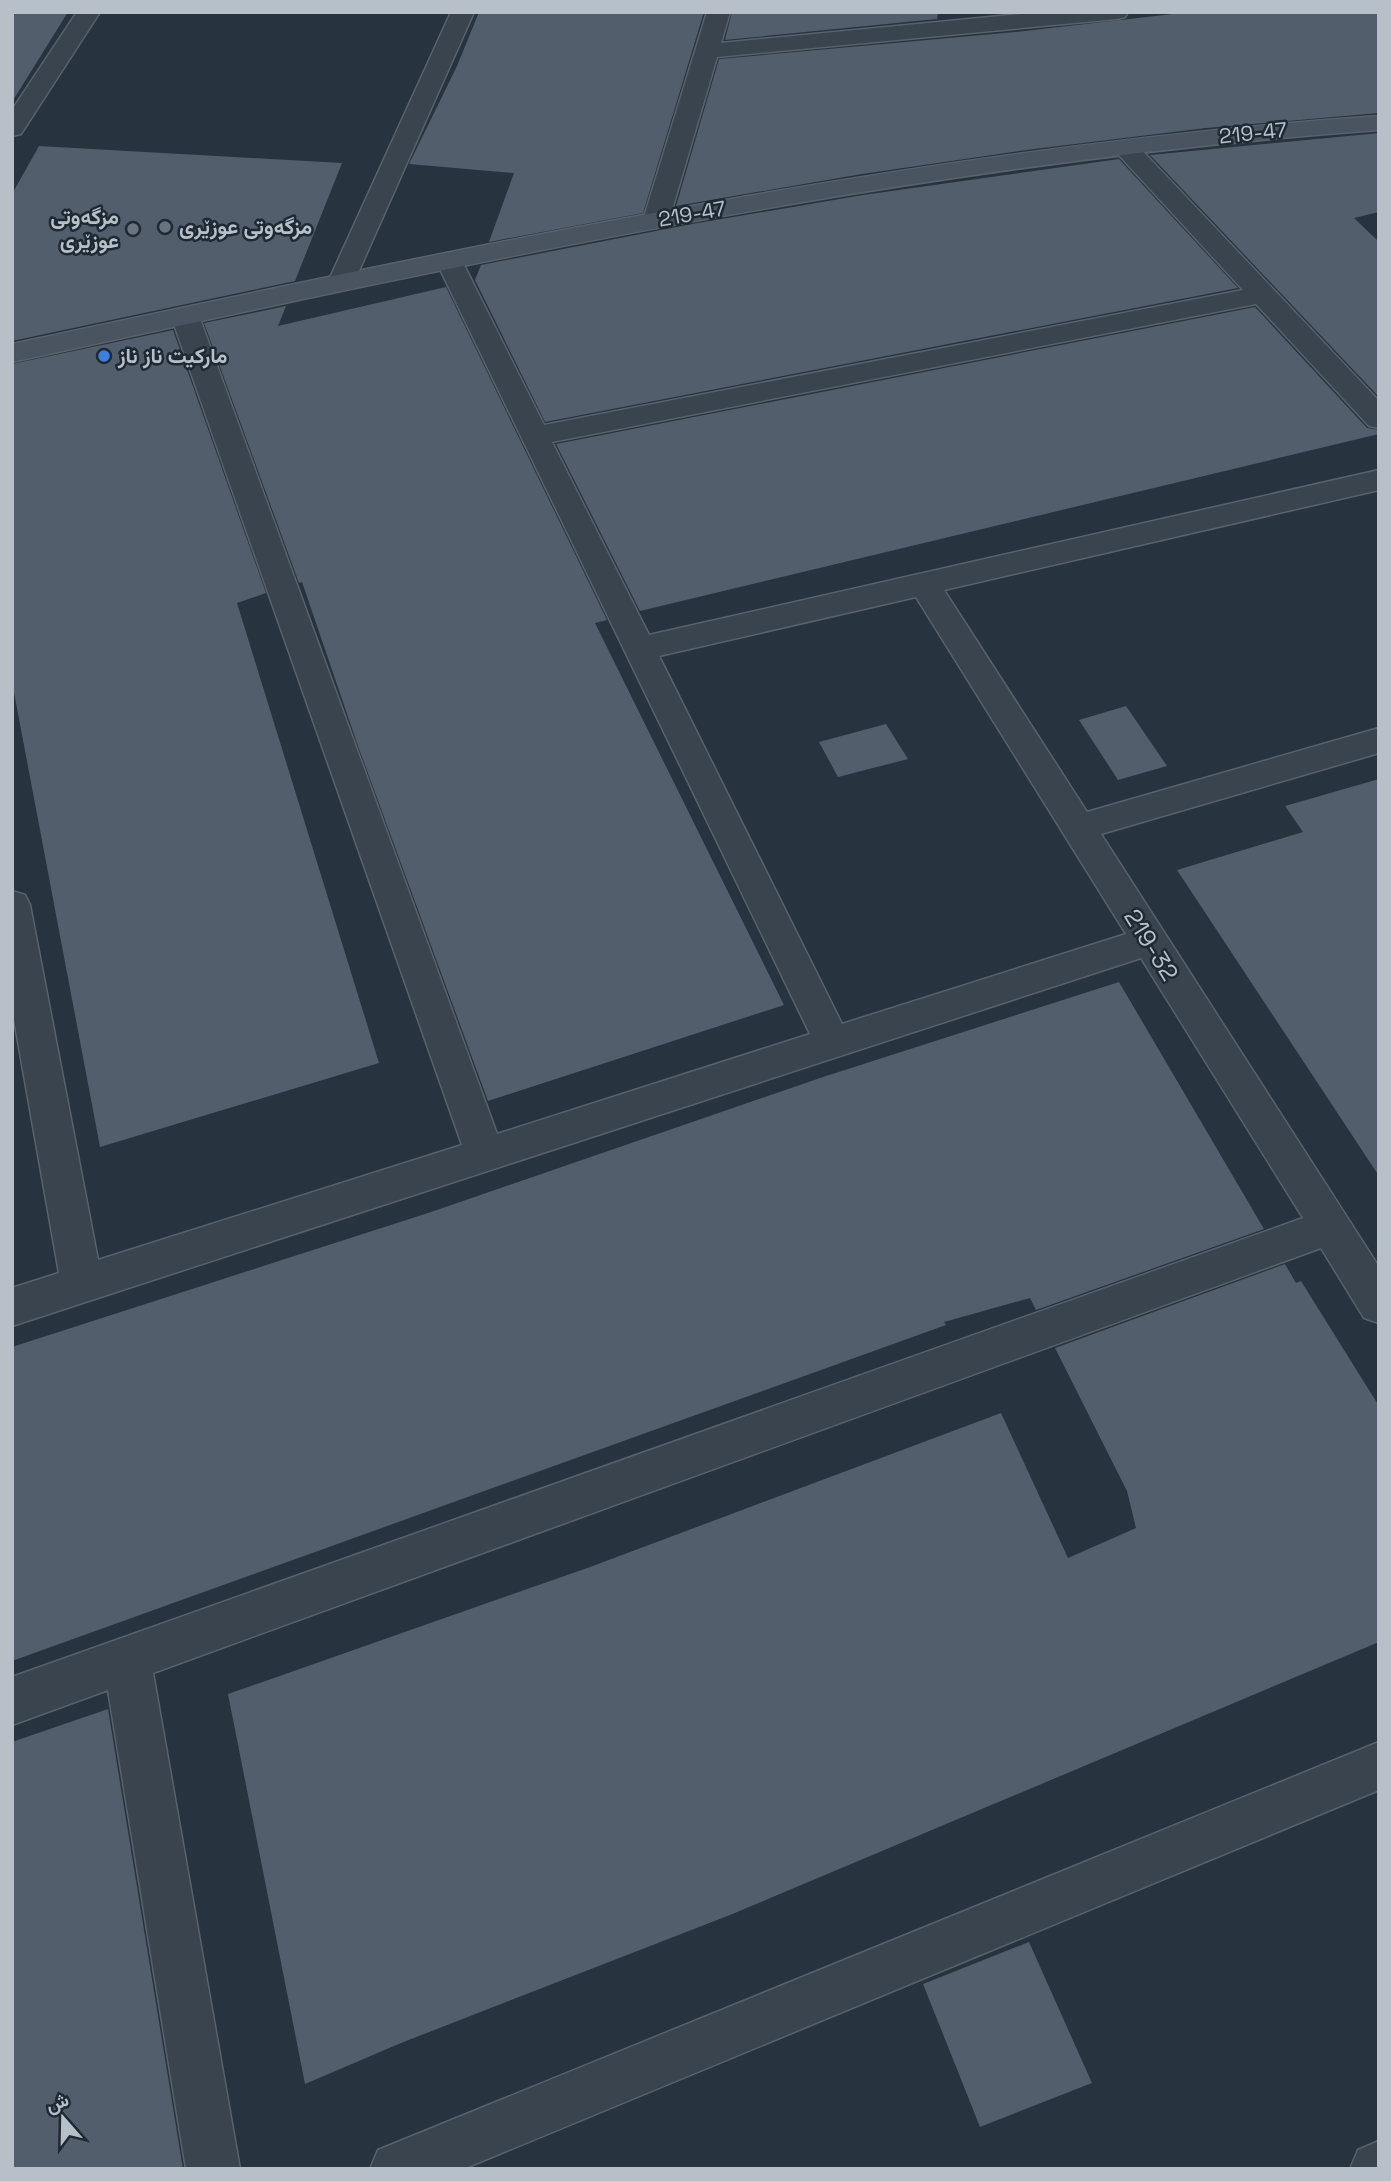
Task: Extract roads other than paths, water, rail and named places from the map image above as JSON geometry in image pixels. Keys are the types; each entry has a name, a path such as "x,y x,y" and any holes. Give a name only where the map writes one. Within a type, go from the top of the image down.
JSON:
{"street":[{"path":"12,129 89,12"},
{"path":"341,282 463,12"},
{"path":"656,220 719,12"},
{"path":"707,51 960,20 1117,12"},
{"path":"12,90 37,91"},
{"name":"219-47","path":"12,353 341,282 656,220 909,178 1246,134 1375,127"},
{"path":"1126,148 1379,419"},
{"path":"450,261 833,1043"},
{"path":"534,436 1263,295"},
{"path":"185,316 485,1155"},
{"path":"639,649 1379,480"},
{"name":"219-32","path":"925,585 1379,1304"},
{"path":"1077,828 1379,740"},
{"path":"12,905 82,1285"},
{"path":"12,1307 1149,941"},
{"path":"12,1701 1330,1227"},
{"path":"127,1660 213,2169"},
{"path":"397,2169 1379,1766"}],"place":[{"name":"مزگه‌وتی عوزێری","path":"165,227"},
{"name":"مزگەوتی عوزێری","path":"133,229"},
{"name":"ماركيت ناز ناز","path":"104,356"}]}
